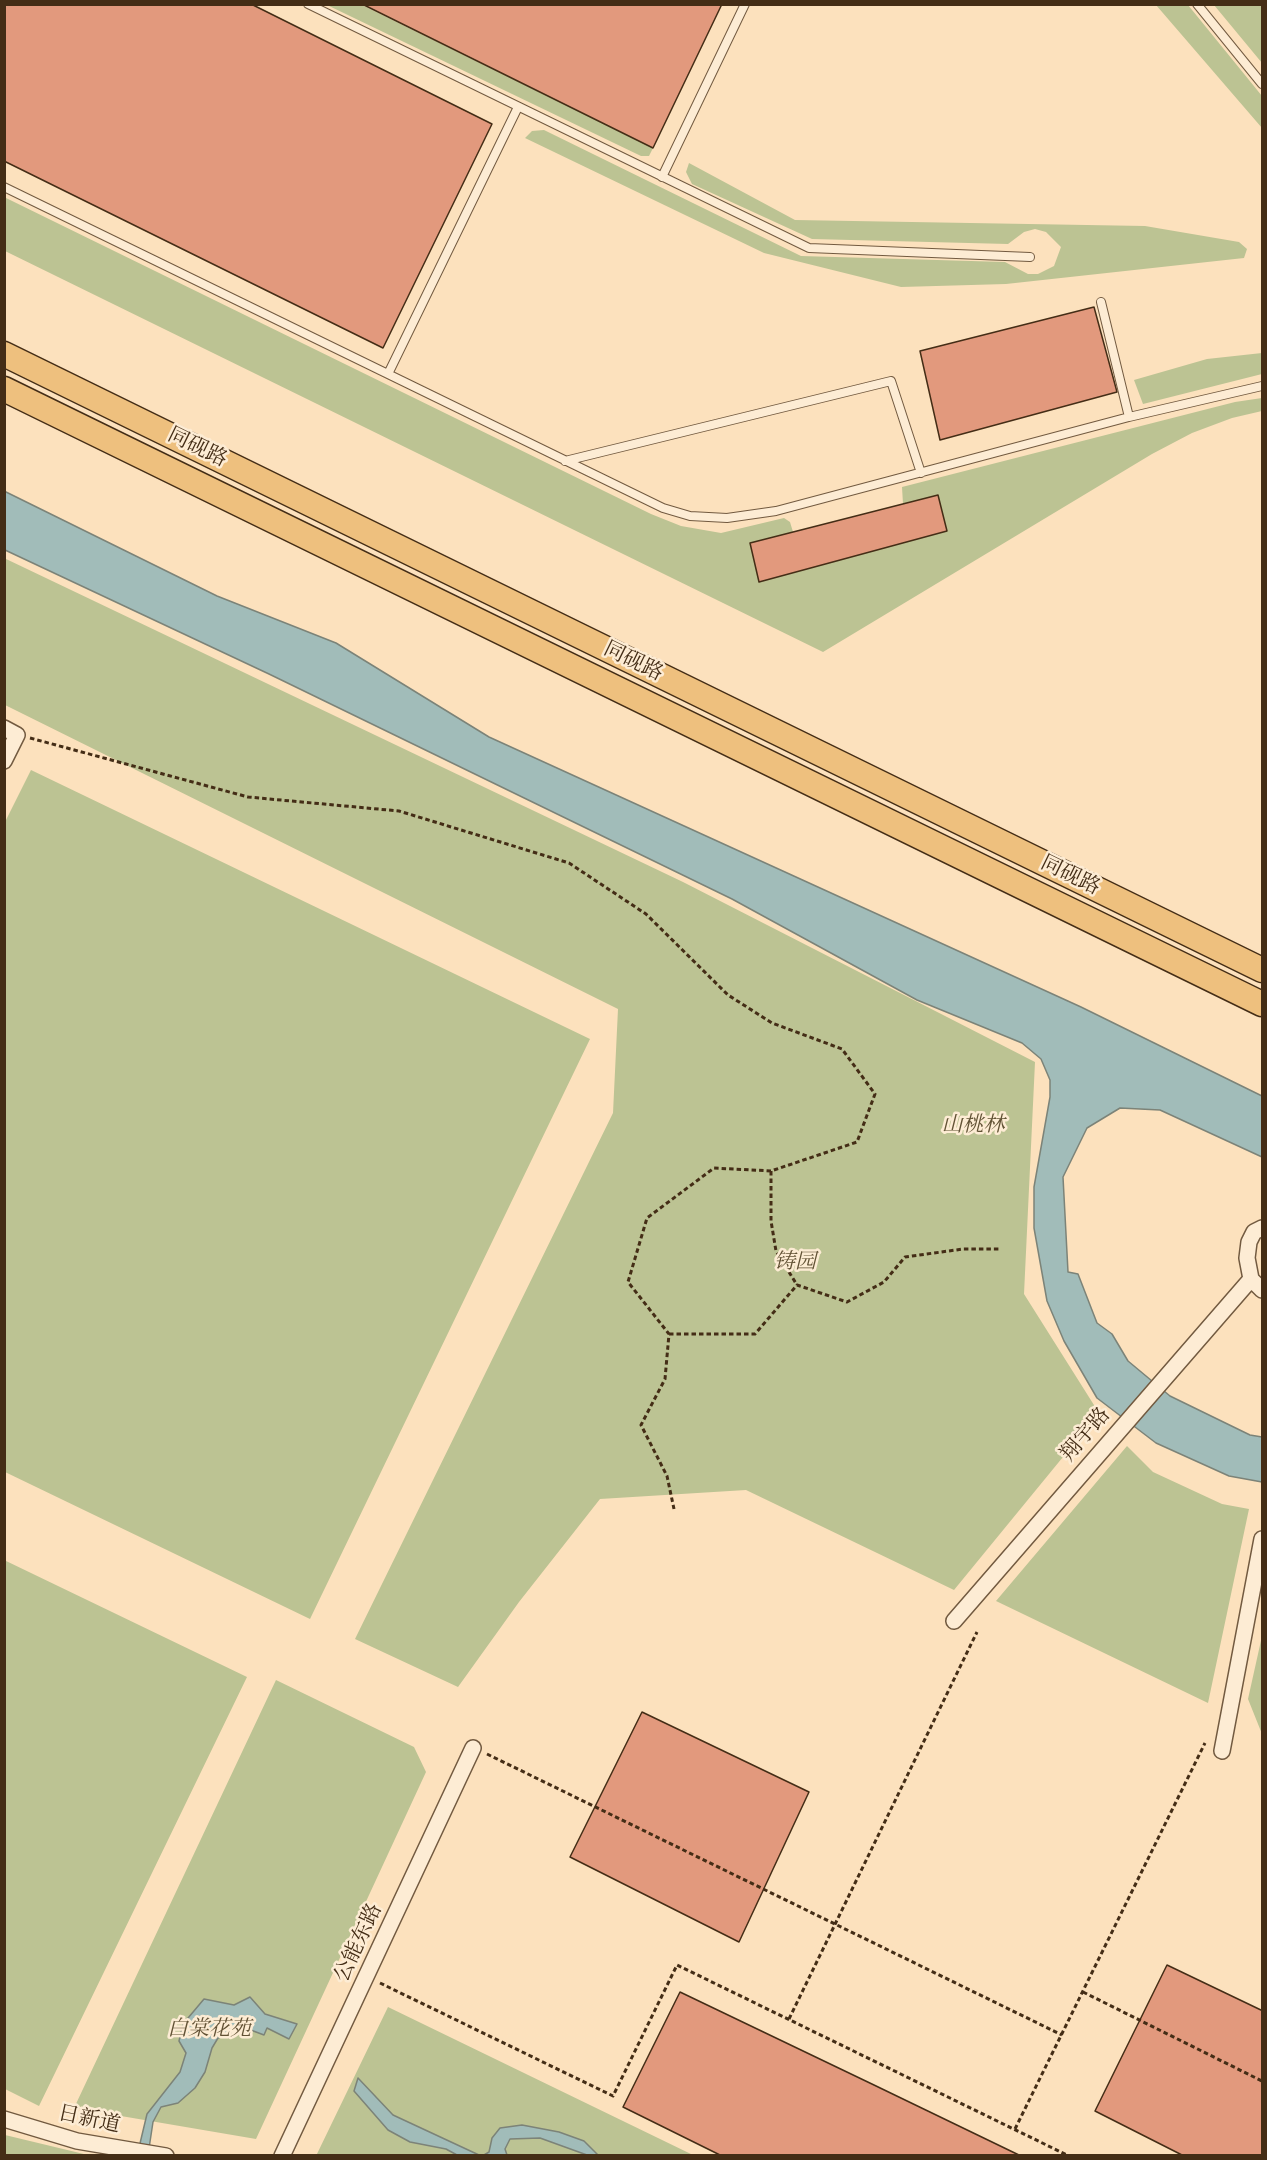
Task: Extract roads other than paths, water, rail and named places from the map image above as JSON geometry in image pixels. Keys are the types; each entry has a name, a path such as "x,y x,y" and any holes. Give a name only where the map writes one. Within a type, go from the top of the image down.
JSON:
{"main road":[{"name":"同砚路","path":"4,354 1263,970"},
{"name":"同砚路","path":"4,389 1263,1004"}],"street":[{"path":"4,761 11,732"},
{"path":"1263,1228 1254,1232 1249,1242 1246,1258 1251,1279 1263,1290"},
{"name":"翔宇路","path":"954,1621 1251,1279"},
{"path":"1222,1751 1263,1539"},
{"name":"公能东路","path":"282,2156 473,1748"},
{"name":"日新道","path":"4,2119 77,2141 159,2155"}],"lane":[{"path":"308,4 809,248 1030,257"},
{"path":"662,177 746,4"},
{"path":"1197,4 1263,84"},
{"path":"388,374 518,107"},
{"path":"4,187 663,508 690,516 727,518 776,511 1130,417 1263,386"},
{"path":"1101,302 1130,417"},
{"path":"566,461 891,381 921,473"}],"water":[{"path":"4,491 217,596 336,643 489,737 1081,1007 1262,1096 1262,1157 1160,1110 1120,1108 1087,1128 1063,1177 1068,1272 1078,1274 1097,1323 1112,1334 1128,1361 1170,1396 1250,1435 1262,1437 1262,1482 1229,1476 1156,1443 1097,1398 1064,1341 1047,1301 1034,1228 1034,1187 1050,1097 1050,1080 1041,1059 1022,1043 917,1000 732,899 269,674 5,550"},
{"path":"250,1997 265,2014 297,2024 289,2039 267,2028 264,2035 248,2029 218,2038 212,2048 205,2072 195,2088 178,2103 161,2107 153,2122 148,2155 137,2156 147,2114 180,2072 186,2053 179,2041 183,2024 204,1999 234,2005"},
{"path":"358,2078 393,2115 479,2155 457,2155 446,2149 410,2142 388,2130 354,2091"},
{"path":"522,2125 559,2132 584,2141 598,2155 587,2155 540,2138 510,2139 505,2149 507,2155 484,2155 489,2152 492,2138 500,2128"}],"park label":[{"name":"山桃林","path":"973,1126"},
{"name":"铸园","path":"795,1263"},
{"name":"白棠花苑","path":"209,2030"}]}
